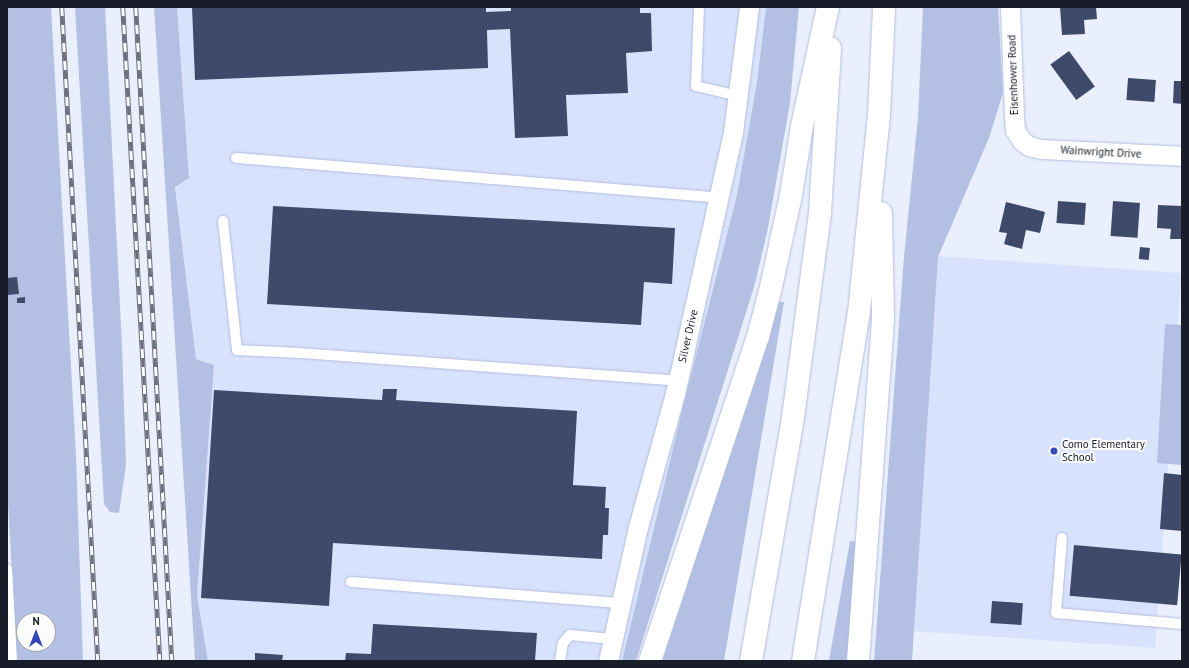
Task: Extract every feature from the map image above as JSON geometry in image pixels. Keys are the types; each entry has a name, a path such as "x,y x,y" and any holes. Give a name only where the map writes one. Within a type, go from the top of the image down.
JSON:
{"highway":[{"path":"650,661 758,337 771,287 791,195 802,126 828,7"},
{"path":"751,661 793,418 820,213 833,7"},
{"path":"803,661 859,312 879,115 884,7"},
{"path":"858,661 883,319 879,115"}],"street":[{"name":"Silver Drive","path":"608,661 638,527 677,381 733,132 749,7"},
{"name":"Eisenhower Road","path":"1010,7 1015,130 1022,141"},
{"name":"Wainwright Drive","path":"1022,141 1029,146 1041,149 1182,156"}],"lane":[{"path":"698,7 696,86 738,96"},
{"path":"236,158 718,198"},
{"path":"223,221 237,350 300,353 677,381"},
{"path":"1062,538 1056,613 1182,624"},
{"path":"7,569 8,618 12,661"},
{"path":"351,582 620,603"},
{"path":"560,661 563,643 570,635 613,639"}],"shaded area":[{"path":"7,7 51,7 76,456 83,661 17,661 16,652 56,652 56,612 16,612 16,644 7,486"},
{"path":"75,7 105,7 122,346 126,465 119,513 110,512 104,504"},
{"path":"154,7 177,7 189,178 175,187 196,359 214,365 197,595 208,661 195,661"},
{"path":"177,7 766,7 757,82 737,195 683,407 622,661 208,661 197,595 196,359 175,187 189,178"},
{"path":"766,7 799,7 790,103 768,228 755,284 636,661 622,661 683,407 737,195 757,82"},
{"path":"923,7 998,7 1003,93 989,138 938,257 912,661 874,661 904,257 918,117"},
{"name":"Como Elementary School","path":"938,256 1181,273 1155,648 912,631"},
{"path":"779,302 784,302 724,661 661,661 756,378"},
{"path":"1165,324 1182,325 1182,465 1157,463"},
{"path":"850,541 856,542 848,661 829,661"}],"building":[{"path":"192,7 486,7 486,12 511,11 511,7 640,7 640,13 651,13 652,51 626,53 628,93 566,95 568,136 515,138 510,29 487,30 488,68 195,80"},
{"path":"1060,7 1096,7 1097,19 1084,20 1085,34 1062,35"},
{"path":"1069,51 1095,87 1076,100 1050,65"},
{"path":"1128,78 1156,80 1154,102 1126,100"},
{"path":"1174,81 1182,81 1182,104 1173,103"},
{"path":"1058,201 1086,203 1084,225 1056,223"},
{"path":"1113,201 1140,203 1137,238 1111,236"},
{"path":"1006,202 1045,212 1040,233 1026,230 1022,249 1004,244 1007,233 999,232"},
{"path":"1158,205 1182,206 1182,239 1170,239 1171,229 1157,228"},
{"path":"273,206 675,228 672,284 644,282 641,325 267,304"},
{"path":"1140,247 1150,248 1149,260 1139,259"},
{"path":"17,277 19,294 7,295 7,278"},
{"path":"25,297 25,303 17,303 17,298"},
{"path":"383,389 397,389 396,400 577,411 573,485 606,487 605,508 609,508 608,535 603,535 602,559 333,543 329,606 201,598 214,390 382,400"},
{"path":"1164,473 1182,475 1182,531 1160,529"},
{"path":"1074,545 1182,554 1177,605 1070,596"},
{"path":"992,601 1023,603 1021,625 990,623"},
{"path":"373,624 537,633 535,661 345,661 346,653 371,654"},
{"path":"255,653 283,655 282,661 255,661"}],"railway":[{"path":"62,7 98,661"},
{"path":"123,7 160,661"},
{"path":"136,7 172,661"}],"place":[{"name":"Como Elementary School","path":"1054,451"}]}
